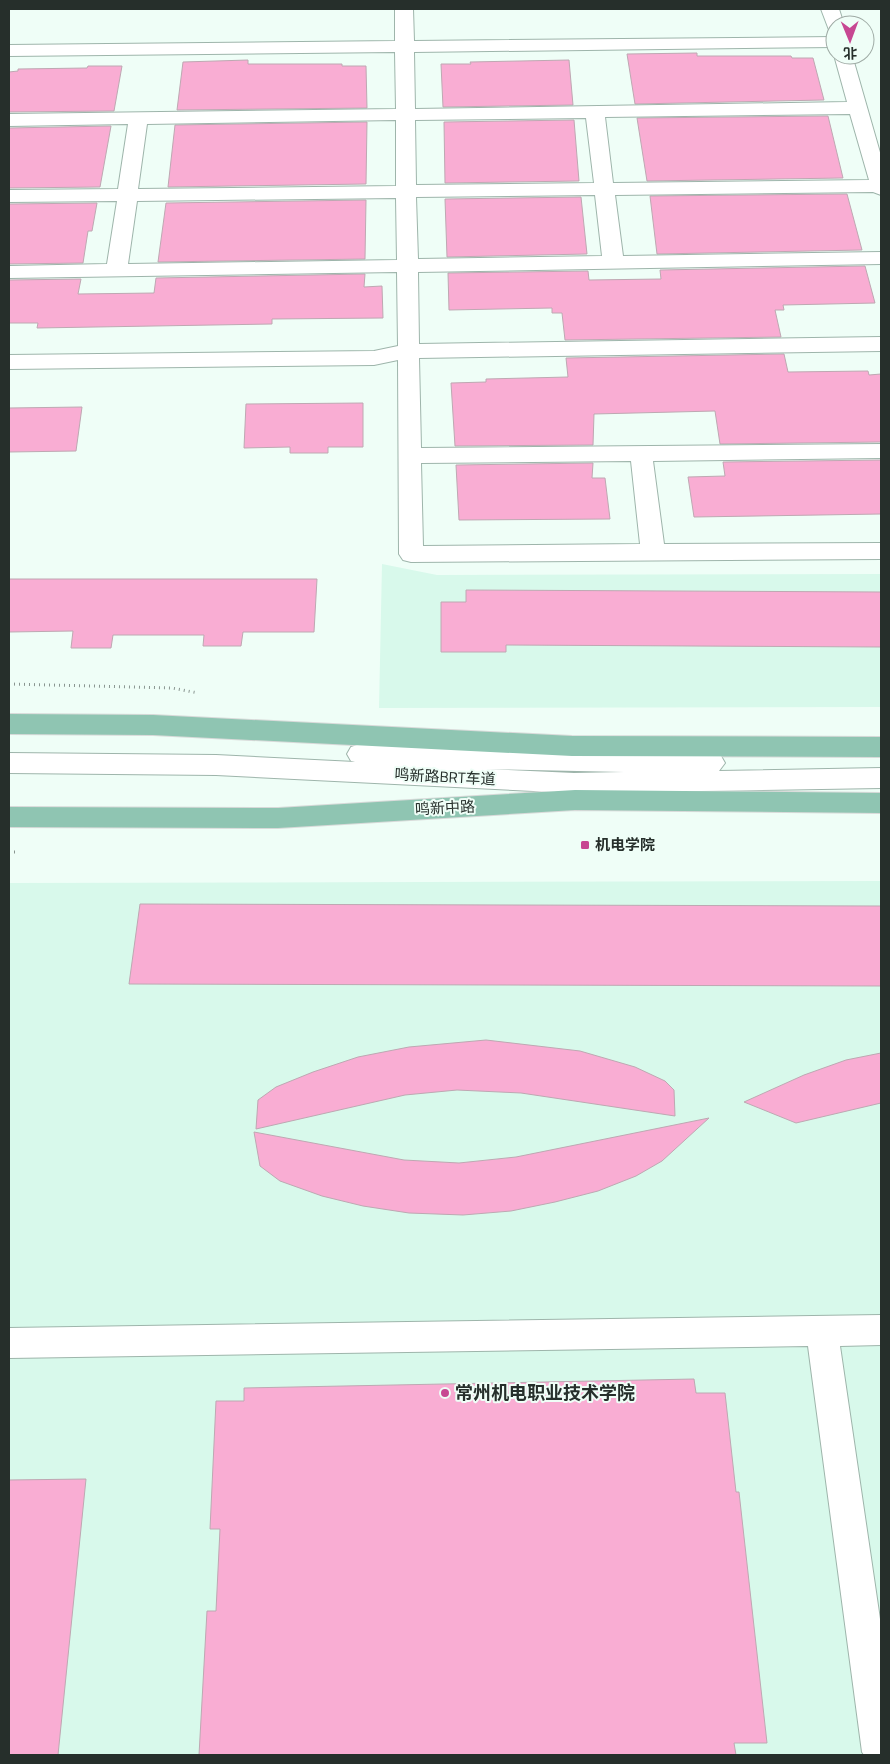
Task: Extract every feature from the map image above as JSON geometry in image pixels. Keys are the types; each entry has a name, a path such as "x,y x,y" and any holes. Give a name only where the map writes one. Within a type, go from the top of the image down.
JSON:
{"main road":[{"path":"9,724 153,725 572,746 881,747"},
{"name":"鸣新中路","path":"9,817 278,818 575,800 881,803"}],"lane":[{"path":"404,9 411,554 881,551"},
{"path":"9,50 825,42"},
{"path":"9,196 881,188 846,65"},
{"path":"9,120 858,108"},
{"path":"595,112 613,262"},
{"path":"117,270 138,118"},
{"path":"9,272 881,258"},
{"path":"9,362 374,358 408,351 881,344"},
{"path":"410,456 881,451"},
{"path":"641,454 653,552"},
{"name":"鸣新路BRT车道","path":"9,747 211,748 569,762 881,764"},
{"name":"鸣新路BRT车道","path":"9,763 216,765 574,783 881,778"},
{"path":"9,1343 881,1330"},
{"path":"822,1331 881,1752"}],"shaded area":[{"path":"382,564 437,575 881,574 881,707 379,708"},
{"name":"常州机电职业技术学院","path":"881,881 881,1755 9,1755 9,883"}],"building":[{"path":"697,53 697,56 791,56 792,58 813,58 824,100 635,104 627,54"},
{"path":"248,60 248,64 342,64 342,66 366,66 367,108 177,110 183,62"},
{"path":"569,60 573,105 443,107 441,64"},
{"path":"88,66 122,66 114,111 9,112 9,72 18,71 18,69 87,68"},
{"path":"828,116 843,178 647,181 637,118"},
{"path":"574,120 579,181 445,183 444,122"},
{"path":"367,122 366,184 168,187 175,125"},
{"path":"111,126 100,187 9,188 9,128"},
{"path":"847,194 862,250 657,254 650,196"},
{"path":"581,197 587,254 447,257 445,199"},
{"path":"366,200 365,259 158,262 166,203"},
{"path":"97,203 92,231 88,231 83,263 9,264 9,204"},
{"path":"865,266 875,303 783,305 784,310 775,310 781,337 565,340 562,313 552,313 552,308 449,310 448,273 588,271 589,280 661,279 660,270"},
{"path":"365,274 364,287 382,286 383,318 272,319 272,324 37,328 38,323 9,323 9,280 81,279 78,294 154,293 156,278"},
{"path":"784,354 788,372 868,371 869,375 881,374 881,442 720,444 715,411 594,414 593,445 455,446 451,383 486,382 486,379 568,377 566,358"},
{"path":"363,403 363,447 328,447 328,453 290,453 290,447 244,448 246,404"},
{"path":"82,407 76,451 9,452 9,408"},
{"path":"881,460 881,514 694,517 688,477 725,476 723,462"},
{"path":"593,463 592,478 605,478 610,519 459,520 456,465"},
{"path":"9,579 317,579 314,632 243,632 241,646 203,646 204,635 113,635 111,648 71,648 73,631 9,632"},
{"path":"466,590 881,592 881,647 506,645 506,652 441,652 441,602 466,602"},
{"path":"140,904 881,906 881,986 129,984"},
{"path":"486,1040 580,1051 635,1067 665,1081 674,1090 675,1116 521,1093 457,1090 405,1095 256,1129 258,1100 276,1087 313,1072 358,1057 409,1047"},
{"path":"881,1053 881,1103 796,1123 744,1102 804,1075 846,1060"},
{"path":"709,1118 662,1161 636,1176 598,1191 511,1211 463,1215 409,1213 363,1206 322,1196 280,1181 260,1166 254,1132 404,1160 459,1163 516,1157"},
{"path":"694,1379 696,1393 725,1393 736,1492 739,1492 767,1743 734,1743 736,1755 199,1755 207,1611 216,1611 220,1529 210,1529 216,1401 244,1401 244,1388"},
{"path":"86,1479 58,1755 9,1755 9,1480"}],"place":[{"name":"机电学院","path":"585,845"},
{"name":"常州机电职业技术学院","path":"445,1393"}]}
